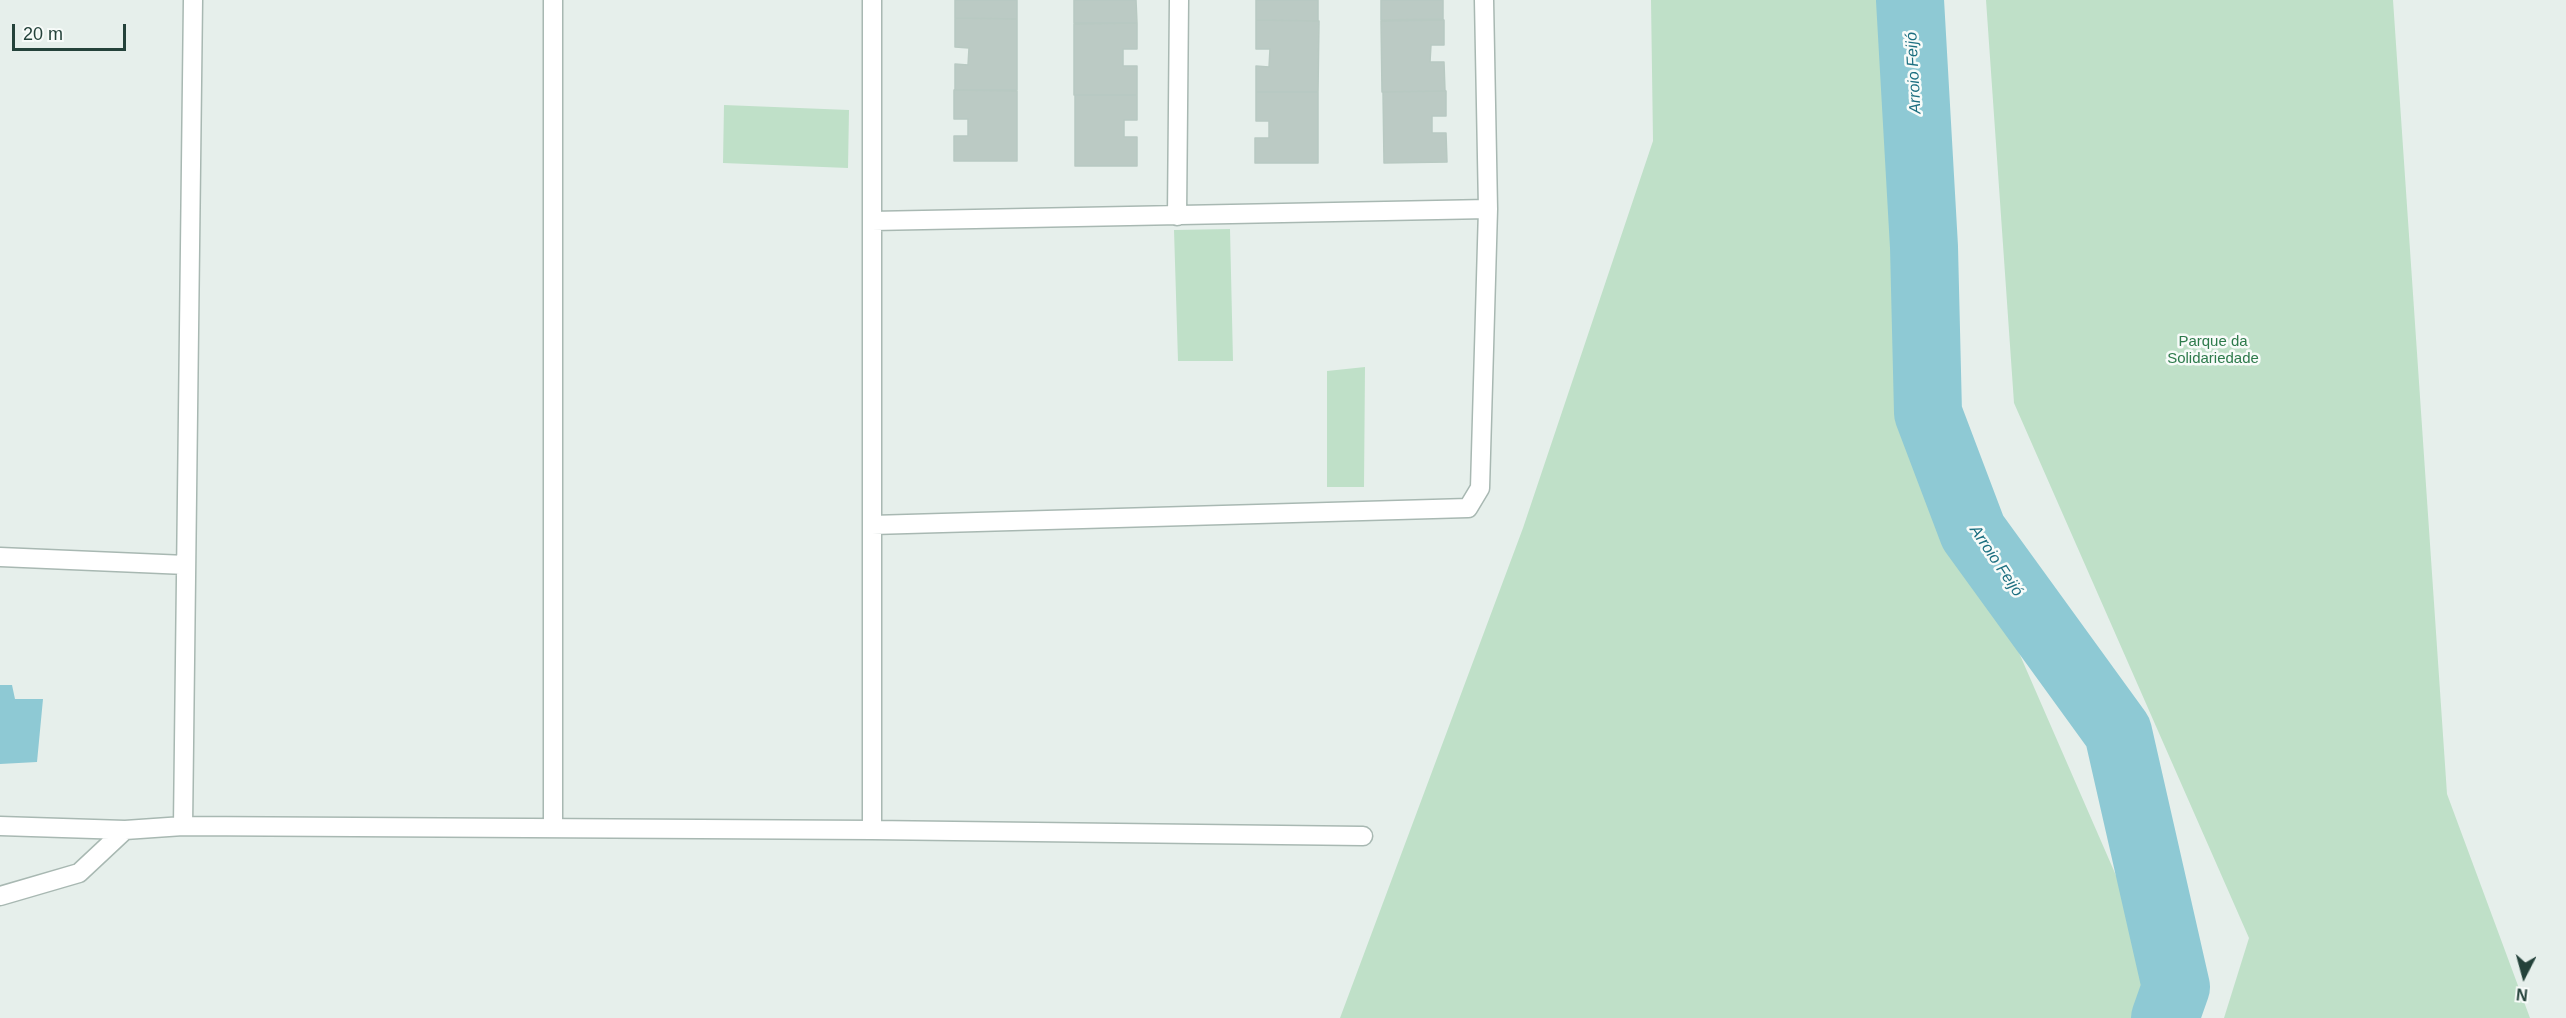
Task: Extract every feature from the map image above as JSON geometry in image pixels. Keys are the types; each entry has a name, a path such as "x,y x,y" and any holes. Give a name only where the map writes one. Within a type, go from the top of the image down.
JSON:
{"street":[{"path":"183,826 193,0"},
{"path":"553,0 553,828"},
{"path":"872,0 872,830"},
{"path":"1177,216 1179,0"},
{"path":"872,525 1468,508 1480,488 1488,210 1484,0"},
{"path":"872,221 1488,210"},
{"path":"0,557 186,565"},
{"path":"0,826 125,830 183,826 872,830 1363,837"},
{"path":"0,896 79,873 125,830"}],"green space":[{"path":"1651,0 1891,0 1912,407 2165,988 2154,1018 1340,1018 1523,528 1653,141"},
{"name":"Parque da Solidariedade","path":"1986,0 2393,0 2447,794 2530,1018 2224,1018 2249,938 2014,403"},
{"path":"724,105 849,110 848,168 723,163"},
{"path":"1230,229 1233,361 1178,361 1174,230"},
{"path":"1365,367 1364,487 1327,487 1327,371"}],"water":[{"path":"0,685 12,685 15,699 43,699 37,762 0,764"}],"building":[{"path":"955,0 1017,0 1017,19 955,18"},
{"path":"1074,0 1136,0 1137,23 1074,23"},
{"path":"1256,0 1318,0 1318,21 1256,20"},
{"path":"1381,0 1443,0 1443,19 1381,20"},
{"path":"955,18 1017,19 1017,90 955,90 955,64 968,65 969,48 955,47"},
{"path":"1256,20 1319,21 1318,92 1256,92 1256,66 1269,67 1270,49 1256,49"},
{"path":"1444,20 1444,45 1431,45 1430,62 1444,62 1445,91 1382,92 1381,21"},
{"path":"1137,23 1137,49 1123,49 1123,66 1137,66 1137,95 1074,95 1074,24"},
{"path":"954,90 1017,91 1017,161 954,161 954,136 968,136 968,119 954,119"},
{"path":"1446,91 1446,116 1432,116 1432,133 1446,133 1447,162 1384,163 1383,92"},
{"path":"1256,92 1318,92 1318,163 1255,163 1255,138 1269,138 1269,121 1256,121"},
{"path":"1075,95 1137,95 1137,120 1124,120 1124,137 1137,137 1137,166 1075,166"}],"waterway":[{"name":"Arroio Feijó","path":"1910,0 1924,247 1928,413 1973,532 2118,732 2176,987 2165,1018"}]}
